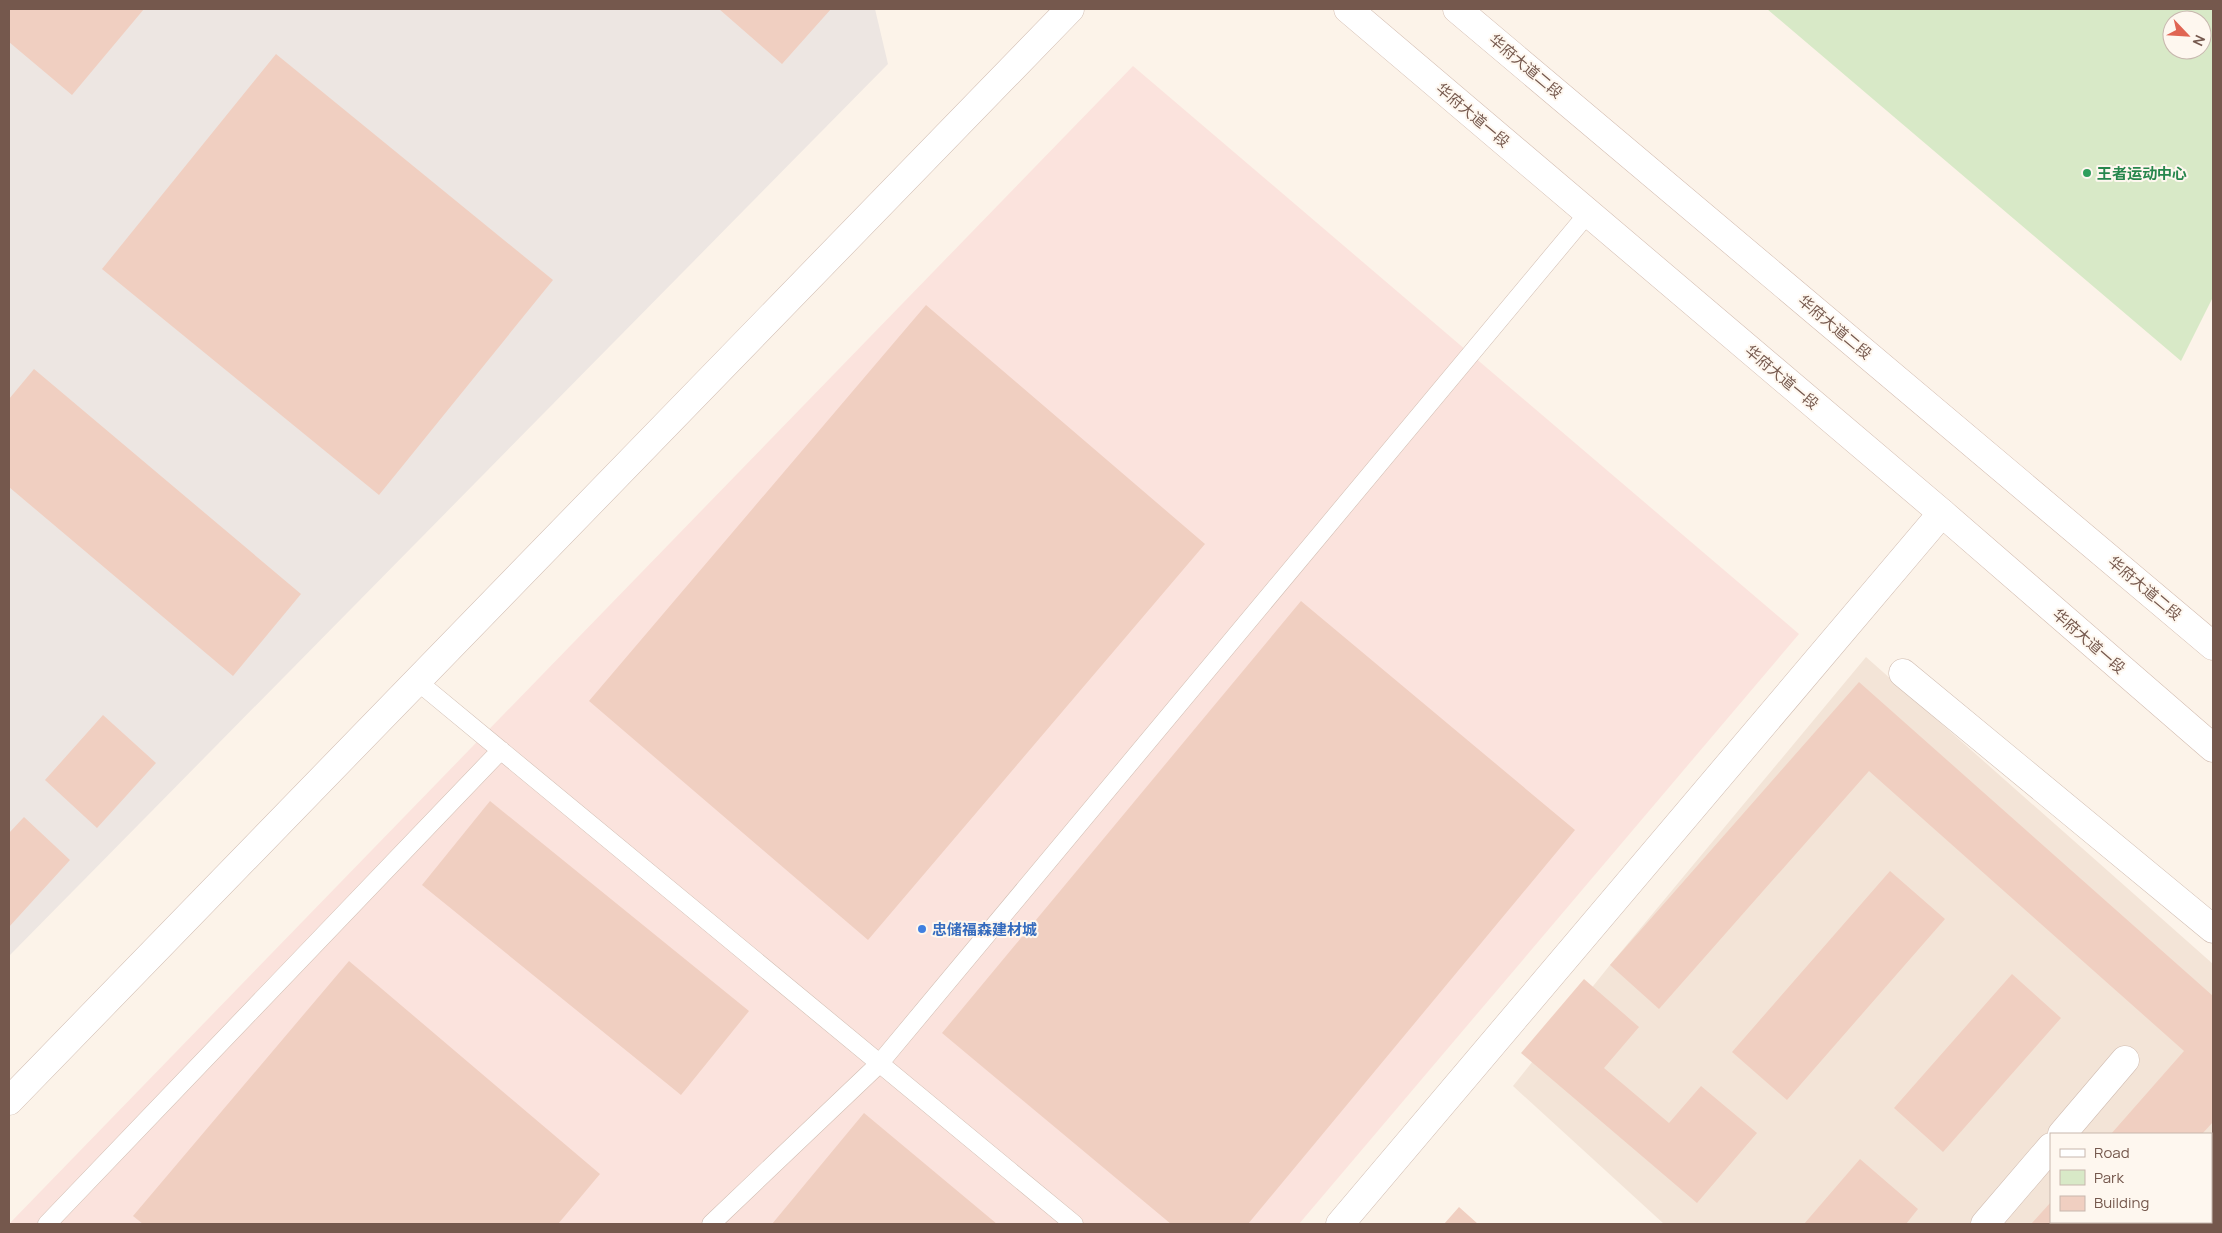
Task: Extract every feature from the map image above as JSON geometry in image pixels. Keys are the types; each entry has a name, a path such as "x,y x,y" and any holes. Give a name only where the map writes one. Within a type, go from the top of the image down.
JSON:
{"street":[{"path":"9,1102 1070,9"},
{"name":"华府大道一段","path":"1348,9 1942,513 2213,748"},
{"name":"华府大道二段","path":"1457,9 2213,646"},
{"path":"1340,1224 1942,513"},
{"path":"1903,673 2213,929"},
{"path":"2063,1133 2125,1060"},
{"path":"1985,1224 2050,1148"}],"lane":[{"path":"711,1224 879,1064 1589,212"},
{"path":"417,680 1074,1224"},
{"path":"47,1224 501,750"}],"shaded area":[{"path":"9,9 875,9 888,64 9,956"},
{"name":"忠储福森建材城","path":"1133,66 1799,634 1299,1224 9,1224"},
{"path":"1866,657 2213,964 2213,1224 1664,1224 1513,1086 1610,965"}],"green space":[{"name":"王者运动中心","path":"1767,9 2213,9 2213,297 2181,361"}],"building":[{"path":"9,9 144,9 72,95 9,42"},
{"path":"719,9 831,9 782,64"},
{"path":"276,54 553,280 379,495 102,269"},
{"path":"926,305 1205,544 868,940 589,701"},
{"path":"34,369 301,594 233,676 9,487 9,399"},
{"path":"1301,601 1575,830 1248,1224 1171,1224 942,1033"},
{"path":"1859,682 2213,996 2213,1122 2203,1133 2112,1133 2184,1051 1869,771 1659,1009 1610,965"},
{"path":"103,715 156,763 97,828 45,780"},
{"path":"490,801 749,1011 681,1095 422,885"},
{"path":"24,817 70,860 9,927 9,833"},
{"path":"1890,871 1945,919 1787,1100 1732,1052"},
{"path":"349,961 600,1174 558,1224 143,1224 133,1216"},
{"path":"2012,974 2061,1018 1943,1152 1894,1108"},
{"path":"1584,979 1639,1027 1604,1068 1669,1123 1701,1086 1757,1133 1697,1203 1521,1053"},
{"path":"864,1113 997,1224 772,1224"},
{"path":"1860,1159 1918,1209 1906,1224 1804,1224"},
{"path":"2050,1203 2050,1223 2124,1223 2123,1224 2031,1224"},
{"path":"1459,1207 1478,1224 1444,1224"}],"place":[{"name":"王者运动中心","path":"2087,173"},
{"name":"忠储福森建材城","path":"922,929"}]}
